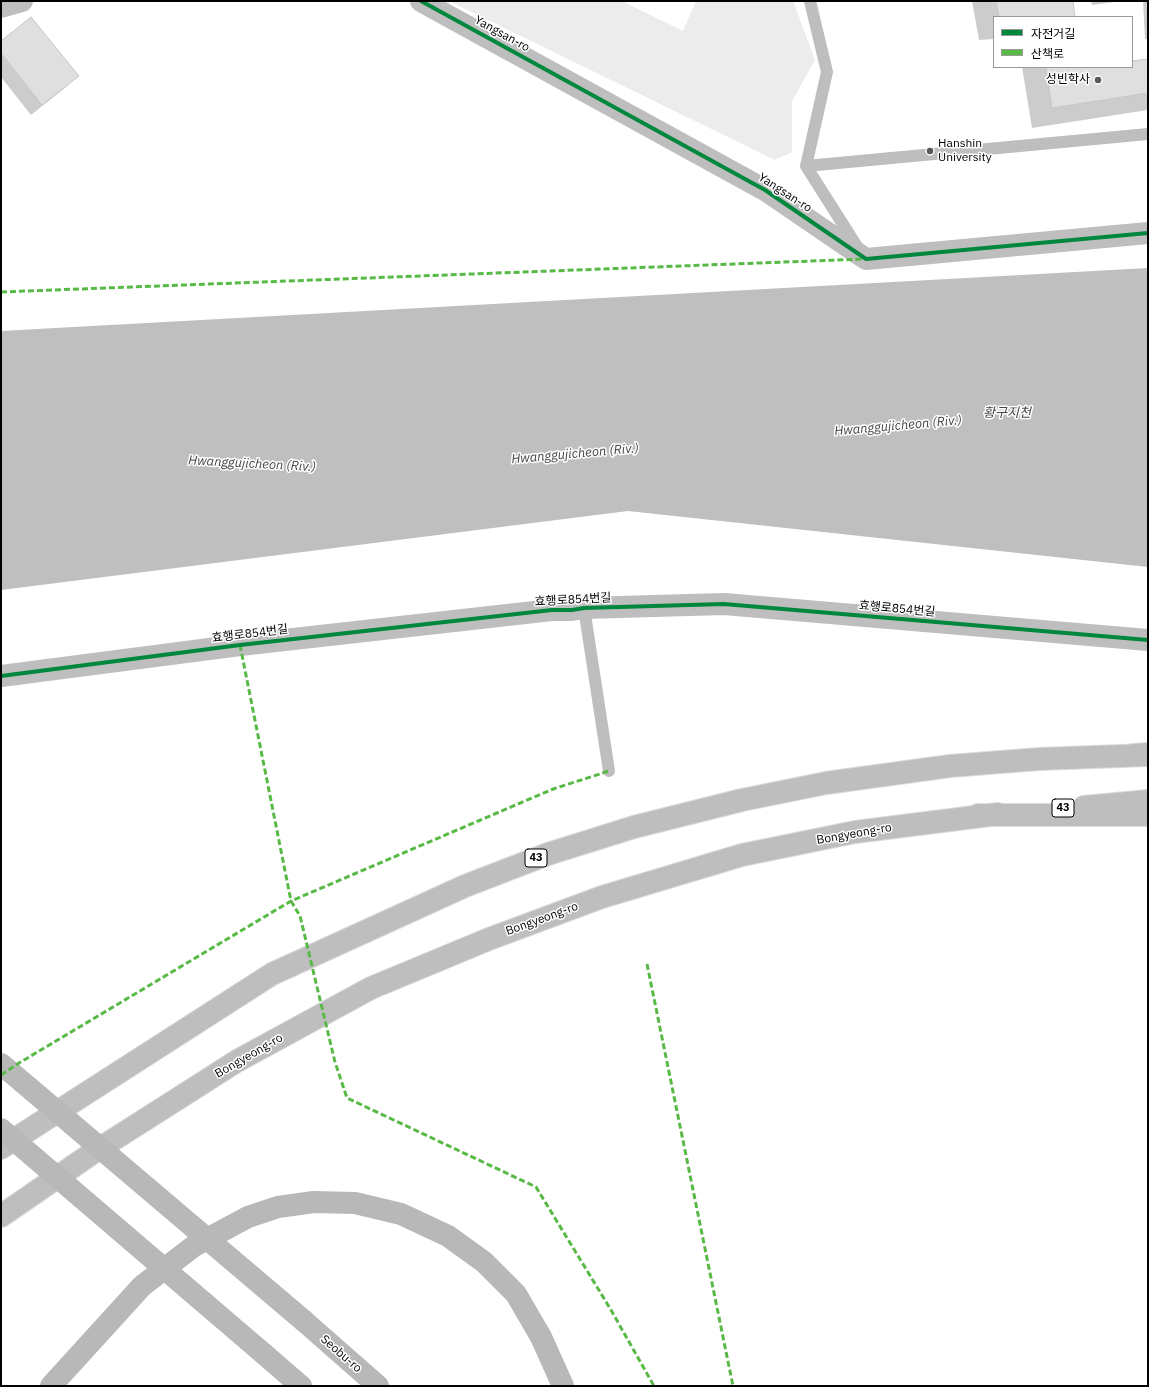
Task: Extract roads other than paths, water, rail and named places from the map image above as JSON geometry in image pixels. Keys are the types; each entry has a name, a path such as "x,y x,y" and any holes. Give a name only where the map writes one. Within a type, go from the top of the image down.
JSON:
{"main road":[{"path":"1,7 22,1"},
{"name":"Yangsan-ro","path":"421,1 765,190 866,259"},
{"path":"866,259 1148,233"},
{"name":"효행로854번길","path":"1,676 240,645 552,610 572,610 584,608 724,604 1148,640"},
{"name":"43","path":"1,1148 272,974 465,886 548,854 634,827 734,802 826,783 950,766 1039,759 1143,755"},
{"name":"Bongyeong-ro","path":"1,1216 91,1154 238,1061 371,988 489,939 602,897 742,855 856,832 978,815 1148,801"},
{"path":"978,815 1148,815"},
{"name":"Seobu-ro","path":"1,1064 304,1321 378,1386"},
{"path":"1,1129 301,1386"},
{"path":"51,1386 142,1286 194,1246 248,1217 278,1207 314,1202 355,1203 401,1214 448,1236 484,1262 516,1294 542,1337 563,1386"}],"lane":[{"path":"810,1 827,72 806,166 866,259"},
{"path":"806,166 1148,134"},
{"path":"584,608 609,771"}],"water":[{"name":"황구지천","path":"1148,268 1148,567 628,511 1,590 1,331"}],"place":[{"name":"성빈학사","path":"1098,80"},
{"name":"Hanshin University","path":"930,151"}],"water label":[{"name":"Hwanggujicheon (Riv.)","path":"898,426"},
{"name":"Hwanggujicheon (Riv.)","path":"575,454"},
{"name":"Hwanggujicheon (Riv.)","path":"252,464"}]}
